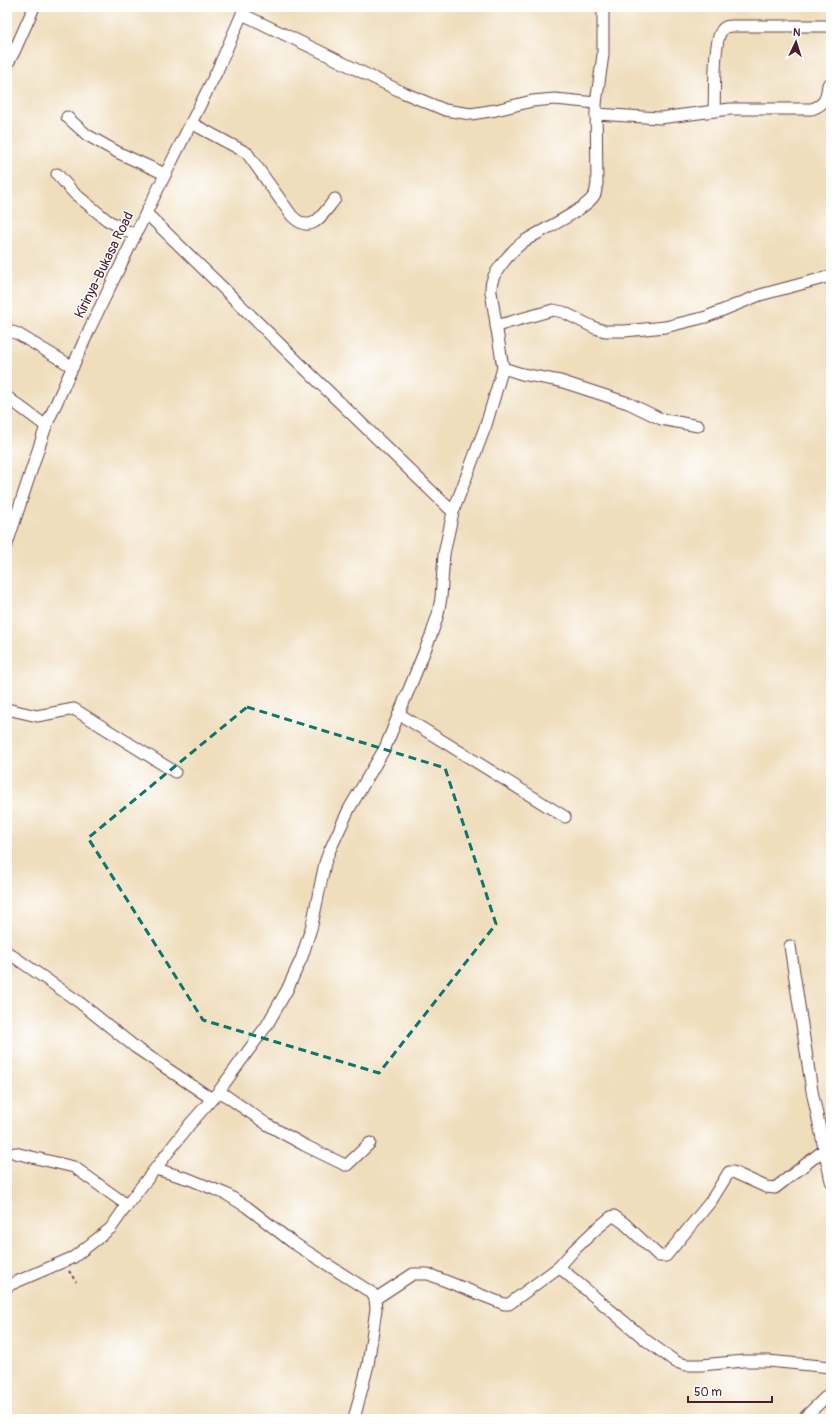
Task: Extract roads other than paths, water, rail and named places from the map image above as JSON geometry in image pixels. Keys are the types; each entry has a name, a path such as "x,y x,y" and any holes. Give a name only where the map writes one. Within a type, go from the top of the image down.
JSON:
{"street":[{"path":"7,65 34,7"},
{"path":"7,1286 74,1257 112,1228 127,1205 190,1124 216,1095 267,1025 287,990 302,957 312,925 329,852 349,809 385,748 432,633 438,614 441,598 444,554 453,512 486,425 503,368 490,287 494,275 511,253 522,242 578,210 595,194 597,184 596,108 603,55 603,7"},
{"path":"243,11 402,92 445,110 471,114 496,110 532,101 555,99 596,108 660,118 730,109 812,109 821,106 824,102 828,85"},
{"name":"Kirinya-Bukasa Road","path":"7,544 46,426 135,235 217,71 243,11"},
{"path":"714,111 717,40 722,29 727,26 831,26"},
{"path":"67,118 87,135 119,153 165,174"},
{"path":"191,123 247,153 292,216 298,222 314,224 335,199"},
{"path":"57,174 74,193 107,220 135,235"},
{"path":"146,213 453,512"},
{"path":"496,326 552,310 563,312 595,328 605,331 625,331 665,327 706,317 760,295 831,276"},
{"path":"7,330 18,334 73,367"},
{"path":"503,368 522,374 560,381 628,403 661,419 698,426"},
{"path":"7,397 46,426"},
{"path":"7,709 37,716 74,709 175,772"},
{"path":"399,714 565,817"},
{"path":"790,946 812,1091 831,1181"},
{"path":"7,952 79,1002 136,1047 268,1125 344,1165 347,1165 370,1142"},
{"path":"375,1300 413,1274 419,1273 428,1274 507,1305 559,1268 595,1230 614,1216 659,1256 666,1256 711,1201 729,1172 733,1172 766,1186 775,1188 824,1150"},
{"path":"15,1152 74,1167 127,1205"},
{"path":"156,1169 189,1179 226,1194 247,1207 292,1242 372,1294 375,1300 376,1309 368,1365 354,1419"},
{"path":"559,1268 647,1341 676,1362 686,1365 701,1365 744,1361 768,1361 831,1367"},
{"path":"803,1419 831,1392"}]}
